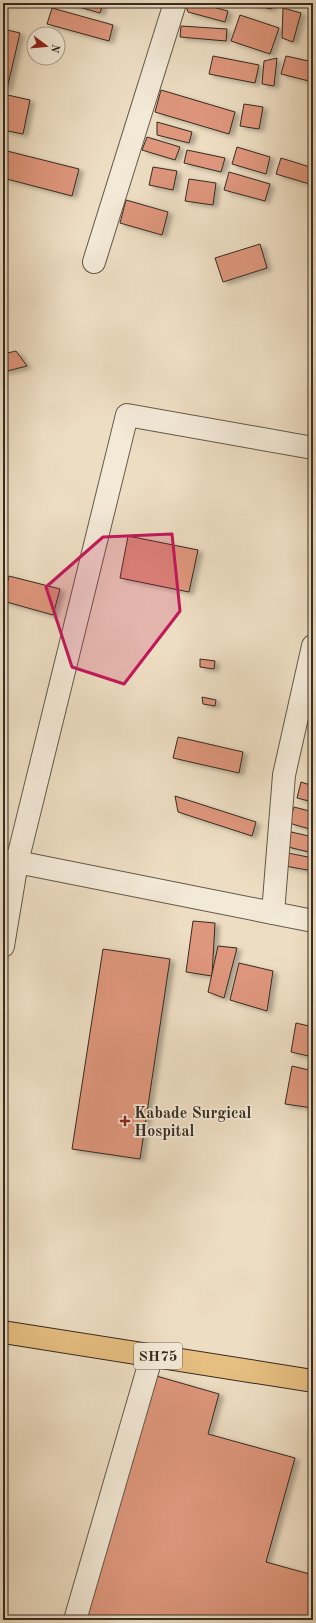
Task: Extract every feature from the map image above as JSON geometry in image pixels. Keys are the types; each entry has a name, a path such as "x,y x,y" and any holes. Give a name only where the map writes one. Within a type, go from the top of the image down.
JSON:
{"main road":[{"name":"SH75","path":"3,1332 313,1381"}],"street":[{"path":"94,262 175,3"},
{"path":"3,946 10,861 127,415 313,448"},
{"path":"273,913 284,775 313,646"},
{"path":"10,861 313,921"},
{"path":"75,1620 152,1355"}],"highlighted area":[{"path":"172,534 180,611 124,684 72,667 46,587 103,537"}],"building":[{"path":"65,3 103,3 100,13"},
{"path":"185,3 197,3 228,11 225,22 188,12"},
{"path":"246,3 273,3 271,9"},
{"path":"52,8 113,25 109,41 66,29 66,26 54,26 47,24"},
{"path":"283,8 301,13 293,42 282,38"},
{"path":"240,15 279,28 270,54 231,41"},
{"path":"181,26 227,29 226,41 180,37"},
{"path":"3,29 20,33 7,89 3,88"},
{"path":"213,56 259,65 255,83 209,74"},
{"path":"286,56 313,62 313,82 281,74"},
{"path":"277,58 274,86 262,84 264,61"},
{"path":"161,90 235,112 229,134 155,112"},
{"path":"3,94 30,100 23,134 3,130"},
{"path":"244,104 263,107 259,129 240,126"},
{"path":"157,122 192,132 189,143 157,135"},
{"path":"147,137 180,147 175,160 142,150"},
{"path":"237,147 270,157 266,174 232,164"},
{"path":"3,150 79,169 72,196 3,178"},
{"path":"187,150 225,158 221,172 184,163"},
{"path":"281,158 313,168 313,185 276,174"},
{"path":"153,167 177,171 173,190 149,185"},
{"path":"229,172 270,184 265,201 224,190"},
{"path":"189,179 216,183 213,205 185,201"},
{"path":"126,200 168,212 162,235 120,223"},
{"path":"260,244 267,268 223,282 215,258"},
{"path":"16,351 27,366 3,372 3,354"},
{"path":"128,536 198,550 189,592 120,578"},
{"path":"9,576 60,589 53,615 3,601"},
{"path":"200,659 215,661 214,669 200,667"},
{"path":"202,697 216,700 215,706 203,704"},
{"path":"178,737 243,752 239,773 173,758"},
{"path":"301,782 313,786 313,802 297,798"},
{"path":"175,796 256,822 252,836 178,812"},
{"path":"294,807 313,812 313,830 289,823"},
{"path":"287,831 313,837 313,853 284,846"},
{"path":"288,853 313,858 313,871 285,866"},
{"path":"193,921 215,923 212,976 186,972"},
{"path":"218,946 237,948 224,998 208,992"},
{"path":"103,949 170,959 140,1159 72,1149"},
{"path":"239,963 273,971 267,1011 230,1000"},
{"path":"296,1023 313,1027 313,1057 291,1052"},
{"path":"292,1066 313,1071 313,1108 285,1104"},
{"path":"153,1375 219,1394 208,1434 295,1458 266,1562 313,1575 313,1620 86,1620"}],"place":[{"name":"Kabade Surgical Hospital","path":"125,1121"}]}
